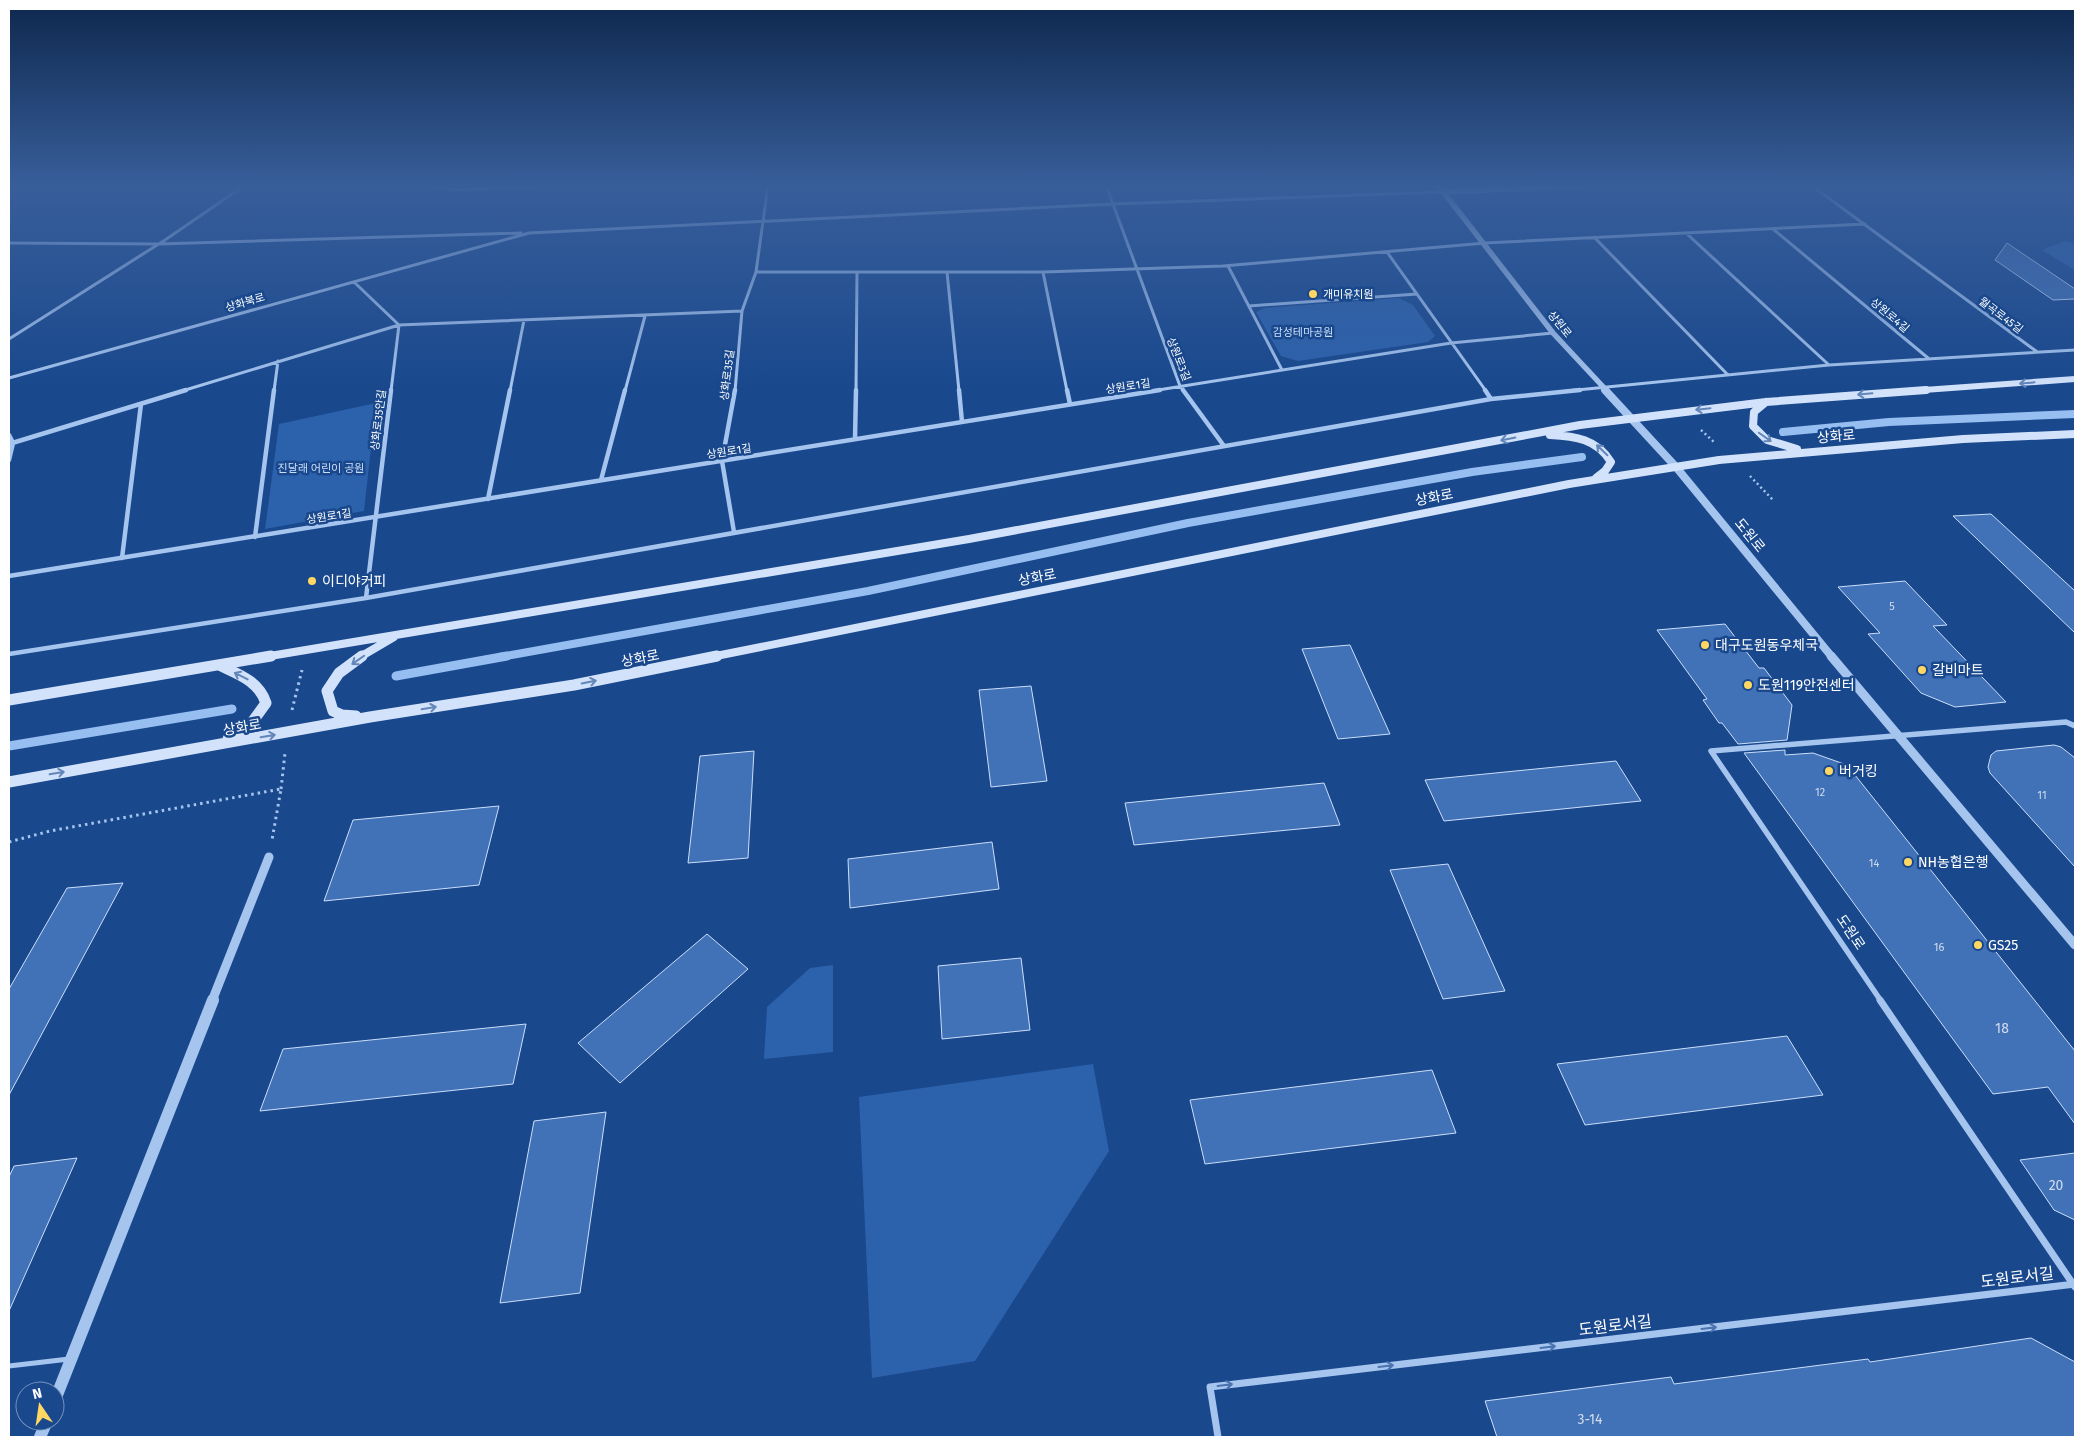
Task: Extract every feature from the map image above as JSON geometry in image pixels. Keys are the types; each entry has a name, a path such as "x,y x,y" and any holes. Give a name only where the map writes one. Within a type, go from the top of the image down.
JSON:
{"main road":[{"path":"9,700 970,539 1630,418 1766,402 2075,379"},
{"path":"1766,402 1754,412 1753,426 1767,440 1787,448 1809,452"},
{"name":"상화로","path":"9,782 370,717 574,685 1585,481 1718,460 1963,439 2075,434"},
{"path":"1532,435 1579,438 1598,445 1605,451 1611,462 1605,471 1585,481"},
{"path":"370,717 342,715 333,711 327,697 328,688 342,671 399,634"},
{"path":"204,747 233,738 246,730 261,713 266,704 261,688 246,678 219,666"}],"street":[{"path":"9,339 146,252"},
{"name":"상화북로","path":"9,378 459,252"},
{"name":"상화로35길","path":"734,532 722,461 735,393 742,311 756,272 758,252"},
{"path":"1130,252 1135,269"},
{"path":"756,272 1043,272 1228,266 1382,252"},
{"path":"1387,252 1491,398"},
{"name":"상원로","path":"1492,252 1553,332 1676,467"},
{"path":"1609,252 1728,375"},
{"path":"1708,252 1829,365"},
{"name":"상원로4길","path":"1801,252 1928,358"},
{"name":"월곡로45길","path":"1902,252 2036,352"},
{"path":"1228,266 1282,370"},
{"name":"상원로3길","path":"1135,269 1180,386 1224,446"},
{"path":"855,439 857,272"},
{"path":"947,272 962,422"},
{"path":"1043,272 1070,404"},
{"path":"354,282 399,324"},
{"path":"1248,306 1417,294"},
{"path":"11,443 399,324 742,311"},
{"path":"602,480 644,316"},
{"path":"488,499 524,320"},
{"name":"상화로35안길","path":"366,598 399,324"},
{"name":"상원로1길","path":"9,576 1451,342 1553,332"},
{"path":"9,654 366,598 1491,398 1829,365 2075,350"},
{"path":"255,536 278,362"},
{"path":"122,558 141,404"},
{"path":"9,435 11,443 9,460"},
{"name":"도원로","path":"1676,467 1897,736 2075,945"},
{"name":"도원로","path":"2075,726 2066,722 1711,750 2075,1285"},
{"path":"62,1381 269,857"},
{"name":"도원로서길","path":"1218,1437 1210,1387 2075,1285"}],"lane":[{"path":"9,1366 71,1359"}],"path":[{"path":"269,857 281,789 287,732 306,650"},
{"path":"9,842 50,831 281,789"}],"green space":[{"path":"2046,252 2075,252 2075,270"},
{"name":"감성테마공원","path":"1399,298 1413,305 1435,336 1428,342 1298,361 1281,356 1256,312 1264,308"},
{"name":"진달래 어린이 공원","path":"376,403 364,511 265,529 279,424"},
{"path":"833,965 833,1052 764,1059 767,1007 810,968"},
{"path":"1093,1064 1109,1151 975,1361 872,1378 859,1097"}],"building":[{"path":"2000,252 2021,252 2075,289 2075,299 2053,300 1995,260"},
{"path":"1991,514 2075,591 2075,633 1953,516"},
{"path":"1905,581 1947,625 1933,626 2006,702 1955,707 1921,693 1868,634 1880,633 1838,587"},
{"path":"1725,624 1759,668 1764,668 1792,705 1787,740 1738,744 1722,723 1719,723 1703,700 1707,699 1657,630"},
{"path":"1350,645 1390,734 1338,739 1302,649"},
{"path":"1031,686 1047,781 991,787 979,690"},
{"path":"2054,745 2061,747 2075,758 2075,867 1990,773 1988,767 1991,755 1996,751"},
{"path":"1785,750 1785,755 1813,753 1847,765 2075,1051 2075,1124 2048,1087 1993,1094 1744,753"},
{"path":"754,751 748,858 688,863 700,756"},
{"path":"1616,761 1641,801 1444,821 1425,780"},
{"path":"1324,783 1340,825 1134,845 1125,803"},
{"path":"499,806 479,885 324,901 353,820"},
{"path":"992,842 999,889 850,908 848,859"},
{"path":"1448,864 1505,991 1443,999 1390,870"},
{"path":"123,883 9,1095 9,989 67,888"},
{"path":"707,934 748,969 620,1083 578,1043"},
{"path":"1021,958 1030,1030 942,1039 938,966"},
{"path":"526,1024 513,1084 260,1111 283,1049"},
{"path":"1787,1036 1823,1095 1585,1125 1557,1064"},
{"path":"1432,1070 1456,1133 1205,1164 1190,1100"},
{"path":"606,1112 580,1293 500,1303 534,1121"},
{"path":"2075,1153 2075,1220 2054,1210 2020,1160"},
{"path":"77,1158 9,1311 9,1177 14,1166"},
{"path":"2031,1338 2075,1362 2075,1437 1497,1437 1485,1401 1671,1377 1674,1384 1868,1359 1870,1362"}],"waterway":[{"path":"1783,432 1889,422 2075,414"},
{"path":"500,657 868,591 1188,523 1472,472 1582,457"},
{"path":"396,676 507,656"},
{"path":"9,746 232,709"}],"place":[{"name":"개미유치원","path":"1313,294"},
{"name":"이디야커피","path":"312,581"},
{"name":"대구도원동우체국","path":"1705,645"},
{"name":"갈비마트","path":"1922,670"},
{"name":"도원119안전센터","path":"1748,685"},
{"name":"버거킹","path":"1829,771"},
{"name":"NH농협은행","path":"1908,862"},
{"name":"GS25","path":"1978,945"}]}
